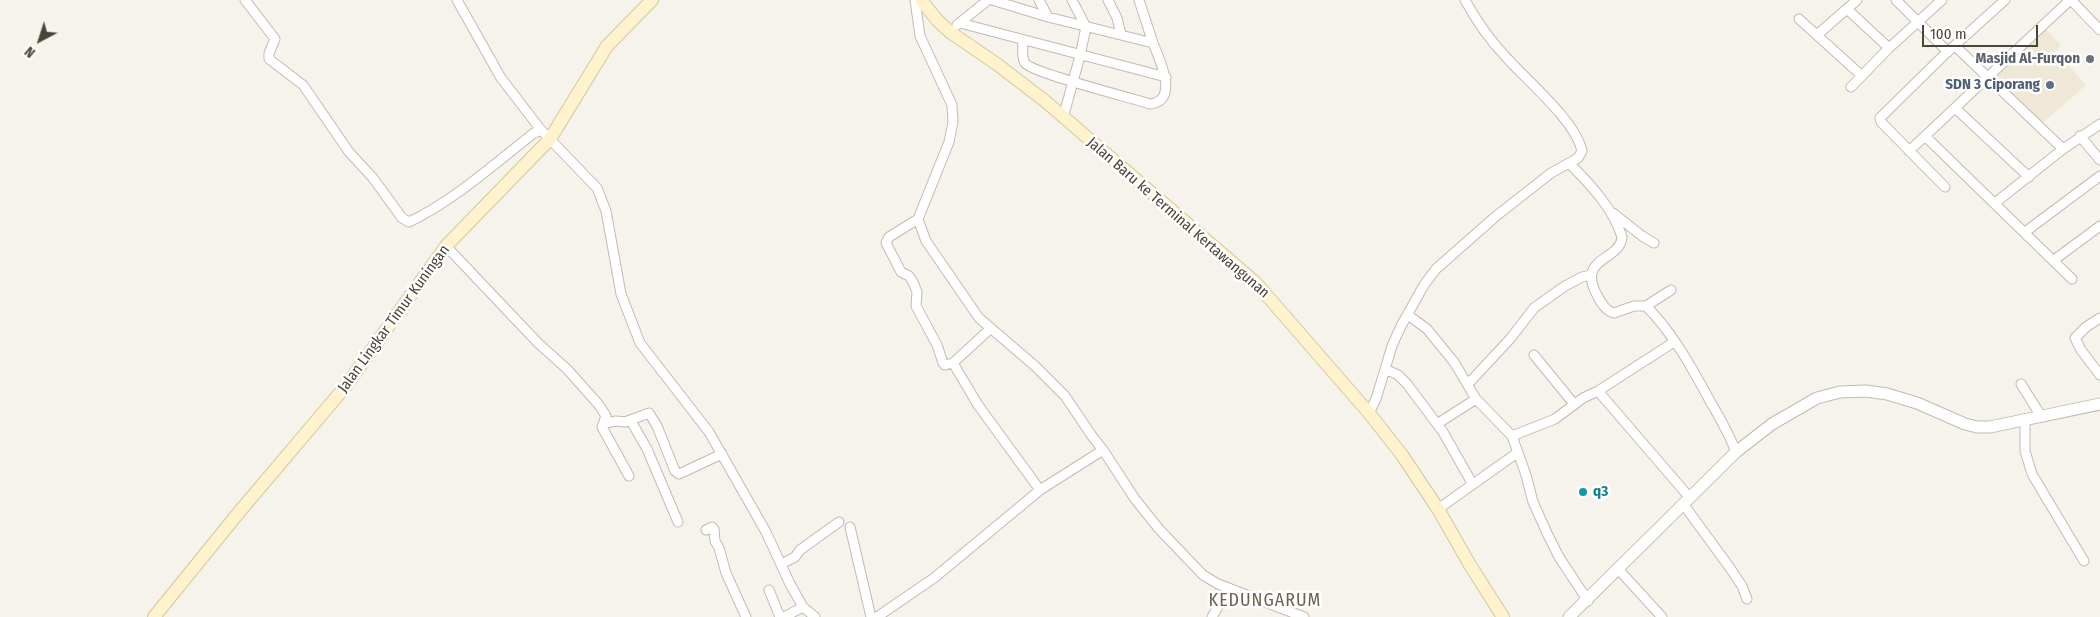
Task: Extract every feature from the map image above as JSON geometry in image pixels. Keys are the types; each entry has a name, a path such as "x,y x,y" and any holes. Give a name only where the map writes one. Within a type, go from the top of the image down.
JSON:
{"main road":[{"name":"Jalan Lingkar Timur Kuningan","path":"154,617 240,511 345,387 446,246 550,139 606,46 652,0"},
{"name":"Jalan Baru ke Terminal Kertawangunan","path":"921,0 937,20 950,32 998,65 1045,101 1256,283 1369,413 1402,455 1438,509 1503,617"}],"street":[{"path":"245,0 275,39 275,43 269,53 269,59 303,85 349,152 373,178 402,218 409,222 432,210 472,182 534,132 541,130"},
{"path":"457,0 500,78 541,130 597,188 606,211 621,294 640,343 709,432 766,532 803,607 815,617"},
{"path":"915,0 920,36 952,105 953,122 949,142 918,219 889,237 886,243 902,272 913,282 917,292 916,306 937,345 945,365 953,363 990,328"},
{"path":"950,32 990,0 1048,18 1153,43"},
{"path":"1039,0 1048,18"},
{"path":"1063,118 1086,27 1072,0"},
{"path":"1108,0 1117,18 1121,34"},
{"path":"1023,40 1023,58 1027,65 1072,82 1150,104 1158,102 1165,91 1166,76 1139,0"},
{"path":"1369,413 1376,399 1392,346 1424,284 1449,256 1544,178 1578,158 1582,151 1577,135 1563,117 1504,56 1480,26 1465,0"},
{"path":"1817,35 1857,0"},
{"path":"1896,0 1918,22 1987,77 2063,149"},
{"path":"1851,87 1889,48 1942,0"},
{"path":"1945,187 1881,122 1881,117 2005,0"},
{"path":"1910,151 2071,0 2100,30"},
{"path":"1847,9 1889,48"},
{"path":"1799,19 1861,75"},
{"path":"960,23 1080,56 1166,76"},
{"path":"1954,108 2029,177"},
{"path":"1995,203 2080,136 2100,124"},
{"path":"1925,136 2072,278"},
{"path":"2080,136 2100,160"},
{"path":"1569,163 1590,185 1611,212 1620,228 1623,239 1593,270 1591,275 1592,286 1602,304 1611,313 1622,312 1640,305 1646,306 1671,290"},
{"path":"2025,232 2100,176"},
{"path":"1611,212 1654,243"},
{"path":"918,219 926,241 979,318 1065,396 1092,436 1104,450 1135,499 1159,529 1203,575 1229,588 1304,617"},
{"path":"2054,260 2100,226"},
{"path":"446,246 599,404 606,416 602,427 629,476"},
{"path":"1468,384 1510,339 1534,308 1575,280 1591,275"},
{"path":"1646,306 1691,366 1729,433 1736,452"},
{"path":"1408,315 1427,329 1454,362 1476,399 1512,436 1526,475 1533,502 1547,533 1559,557 1588,600"},
{"path":"2100,318 2075,338 2081,350 2100,375"},
{"path":"1512,436 1555,419 1574,404 1598,392 1674,342"},
{"path":"1534,356 1574,404"},
{"path":"953,363 978,405 1040,490"},
{"path":"1385,369 1398,375 1407,384 1437,424 1472,483"},
{"path":"2021,384 2041,416"},
{"path":"1569,617 1619,570 1736,452 1772,424 1822,396 1840,392 1866,391 1886,394 1917,403 1977,428 2011,423 2100,404"},
{"path":"1598,392 1687,502 1742,586 1747,599"},
{"path":"1437,424 1476,399"},
{"path":"605,423 632,421 649,413 675,471 679,474 722,454"},
{"path":"2025,419 2025,451 2032,474 2084,561"},
{"path":"632,421 647,449 678,522"},
{"path":"876,617 934,578 1040,490 1104,450"},
{"path":"1438,509 1472,483 1517,453"},
{"path":"781,564 795,558 800,550 839,522"},
{"path":"706,530 712,527 714,529 715,541 719,548 726,573 746,617"},
{"path":"850,527 872,617"},
{"path":"1619,570 1662,617"},
{"path":"1217,615 1229,588"},
{"path":"769,590 780,617"},
{"path":"784,617 803,607"}],"shaded area":[{"path":"2042,25 2061,45 2055,51 2086,85 2039,126 1987,77"}],"place":[{"name":"Masjid Al-Furqon","path":"2090,59"},
{"name":"SDN 3 Ciporang","path":"2050,85"},
{"name":"q3","path":"1583,492"}],"district":[{"name":"KEDUNGARUM","path":"1265,601"}]}
